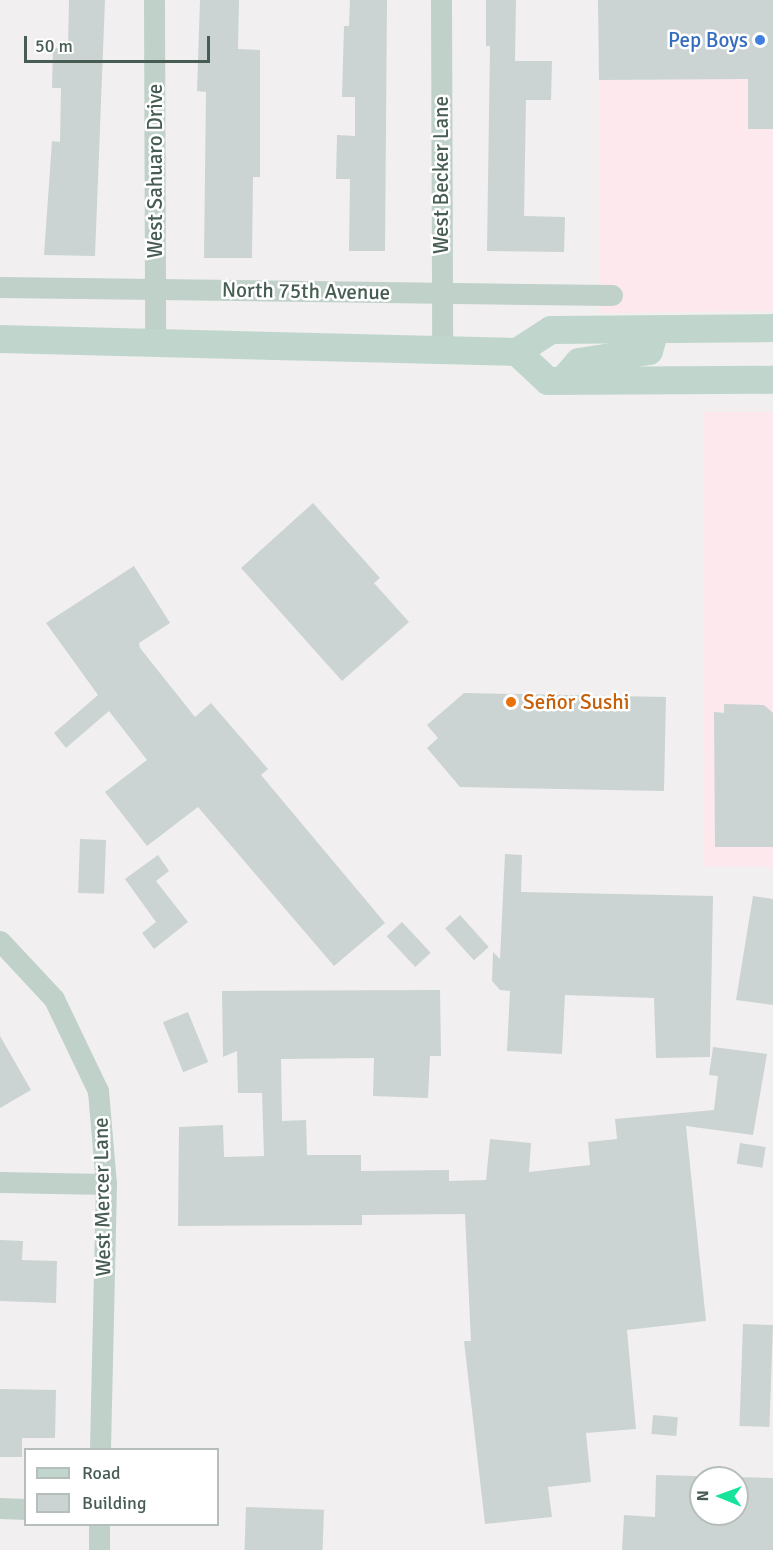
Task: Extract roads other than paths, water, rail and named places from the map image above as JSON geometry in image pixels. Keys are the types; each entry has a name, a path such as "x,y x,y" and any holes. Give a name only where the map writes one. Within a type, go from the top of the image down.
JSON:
{"main road":[{"path":"0,339 155,341 517,352 551,330 773,328"},
{"path":"562,381 579,362 649,351 656,330"},
{"path":"517,352 548,381 773,380"}],"street":[{"name":"West Sahuaro Drive","path":"154,0 155,341"},
{"name":"West Becker Lane","path":"441,0 442,350"},
{"name":"North 75th Avenue","path":"0,287 612,296"},
{"name":"West Mercer Lane","path":"0,941 47,989 79,1043 98,1091 106,1185 100,1448"},
{"path":"0,1182 106,1185"},
{"path":"0,1508 24,1509"},
{"path":"99,1526 99,1550"}],"place":[{"name":"Pep Boys","path":"760,40"},
{"name":"Señor Sushi","path":"511,702"}]}
